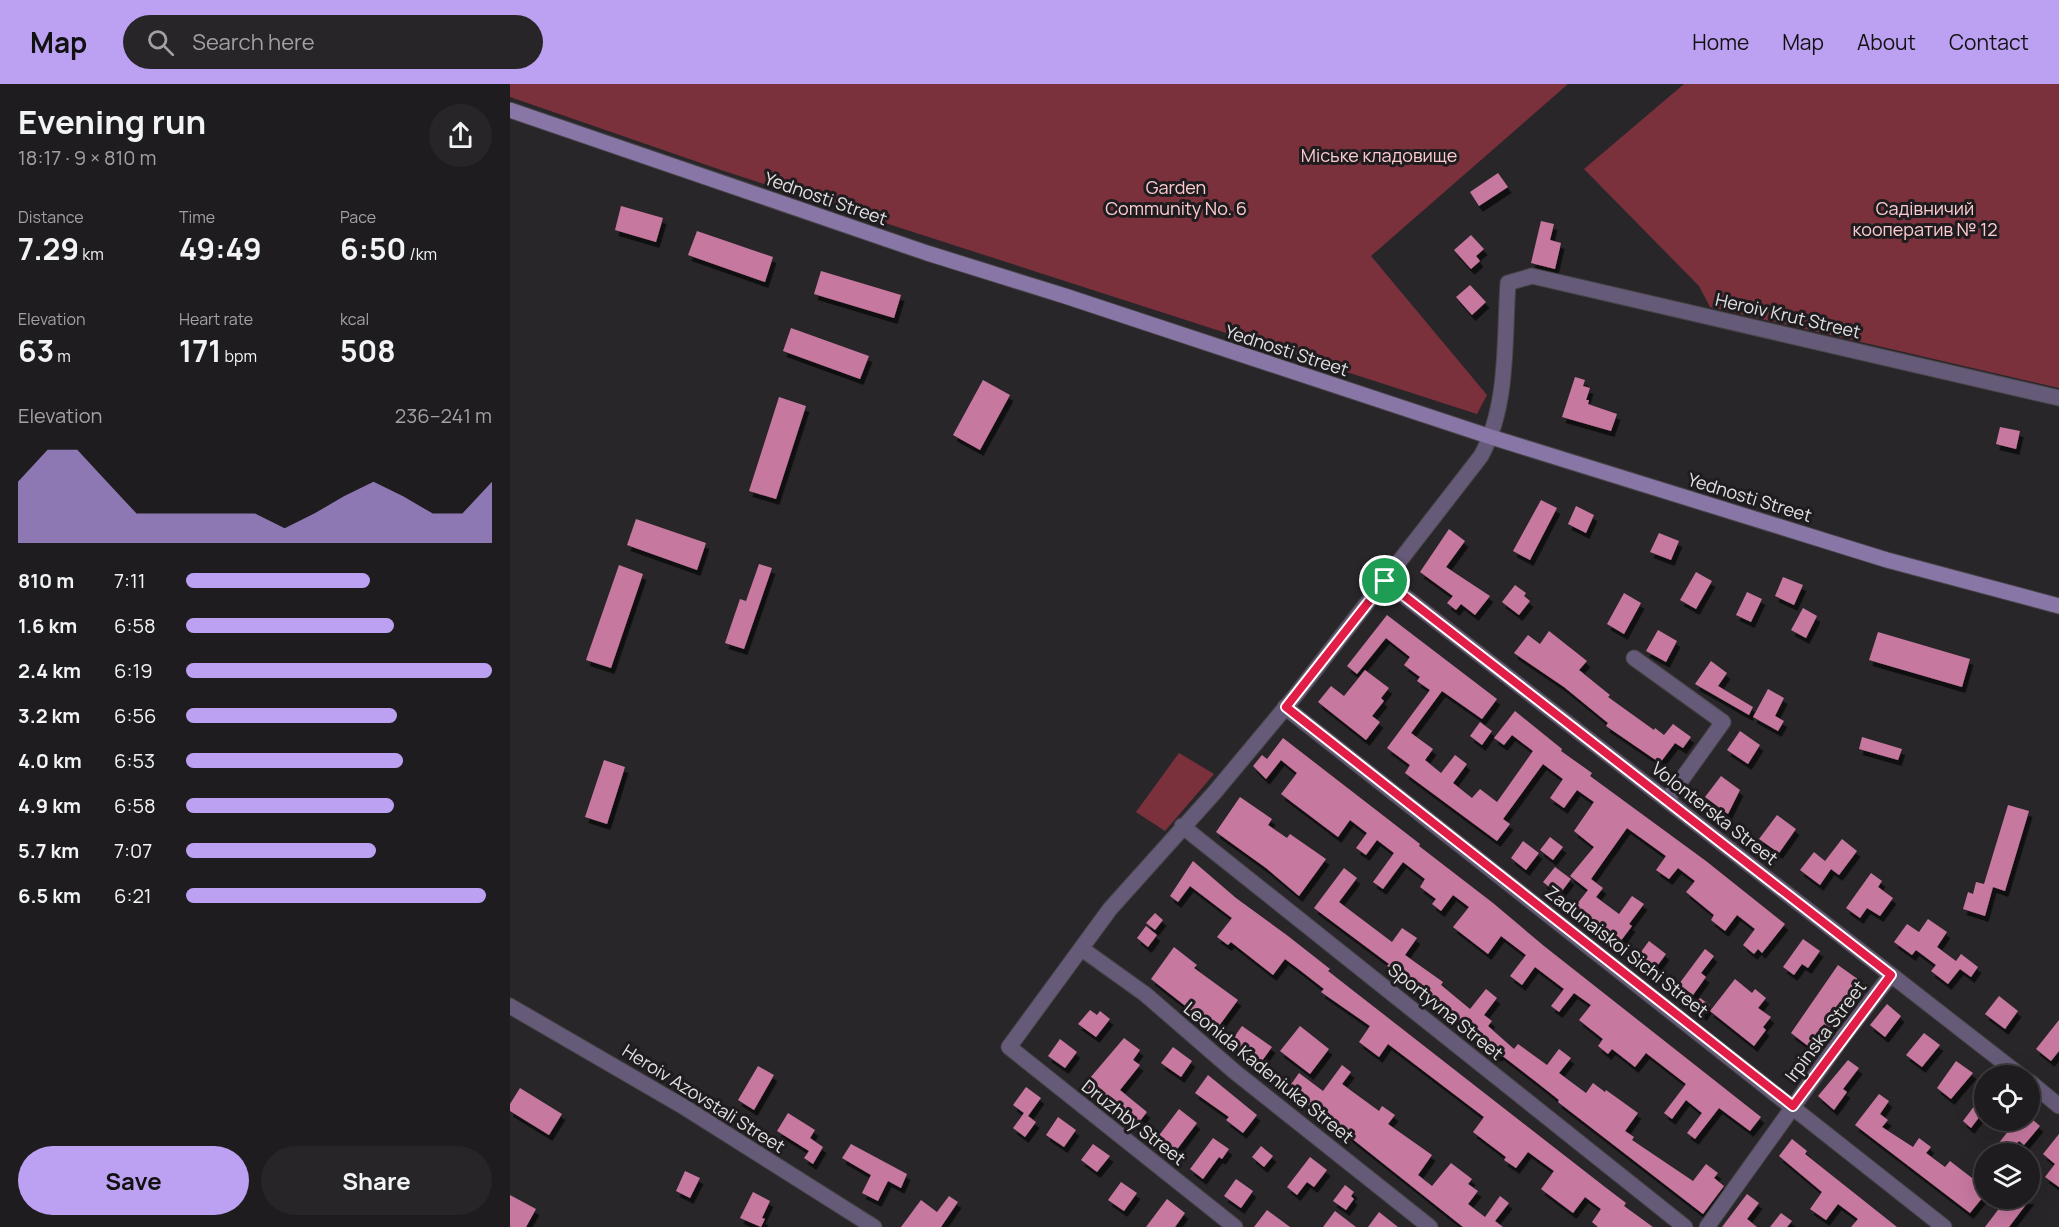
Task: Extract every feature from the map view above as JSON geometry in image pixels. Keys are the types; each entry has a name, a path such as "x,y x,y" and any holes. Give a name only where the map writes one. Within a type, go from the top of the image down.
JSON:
{"main road":[{"name":"Yednosti Street","path":"510,110 927,253 1065,296 1491,437 1887,560 2059,606"}],"street":[{"name":"Heroiv Krut Street","path":"1491,437 1499,411 1508,283 1532,276 2059,399"},
{"path":"1082,949 1110,909 1182,826 1215,792 1286,707 1480,456 1491,437"},
{"name":"Volonterska Street","path":"1385,581 1891,975 1909,986 2007,1065"},
{"path":"1634,658 1724,722 1667,800"},
{"name":"Zadunaiskoi Sichi Street","path":"1286,707 1944,1227"},
{"name":"Sportyvna Street","path":"1182,826 1685,1227"},
{"name":"Druzhby Street","path":"1082,949 1009,1047 1235,1227"},
{"name":"Leonida Kadeniuka Street","path":"1082,949 1144,994 1235,1072 1430,1227"},
{"name":"Irpinska Street","path":"1707,1227 1793,1106 1891,975"},
{"name":"Heroiv Azovstali Street","path":"510,1006 684,1107 874,1227"},
{"path":"2040,1090 2059,1106"}],"green space":[{"name":"Garden Community No. 6","path":"510,84 1568,84 1371,256 1487,395 1477,414 721,170 510,97"},
{"name":"Садівничий кооператив № 12","path":"1684,84 2059,84 2059,388 1710,307 1699,286 1584,169"},
{"path":"1179,753 1214,774 1165,831 1136,812"}],"building":[{"path":"1498,173 1508,187 1479,206 1470,192"},
{"path":"621,206 663,218 656,242 615,230"},
{"path":"1541,221 1554,224 1550,240 1561,243 1555,269 1531,263"},
{"path":"697,231 773,257 765,282 688,255"},
{"path":"1471,235 1484,249 1476,256 1480,261 1471,269 1454,250"},
{"path":"821,271 901,295 894,318 814,294"},
{"path":"1470,285 1486,302 1472,315 1456,297"},
{"path":"791,328 869,356 860,379 783,351"},
{"path":"1575,377 1585,380 1583,386 1590,388 1586,400 1589,400 1588,404 1617,414 1611,431 1562,417"},
{"path":"983,380 1010,395 980,450 953,435"},
{"path":"779,397 806,406 776,499 749,491"},
{"path":"2000,427 2020,431 2016,449 1996,444"},
{"path":"1541,500 1557,508 1530,560 1513,551"},
{"path":"1576,506 1594,515 1586,533 1568,524"},
{"path":"636,519 706,543 697,570 627,545"},
{"path":"1449,529 1465,541 1446,567 1490,596 1475,615 1461,604 1456,610 1447,603 1453,596 1420,572"},
{"path":"1659,533 1679,541 1671,560 1650,552"},
{"path":"759,564 772,568 744,649 725,643 740,599 746,601"},
{"path":"619,565 643,574 611,668 586,660"},
{"path":"1696,572 1712,581 1696,609 1680,600"},
{"path":"1783,577 1803,585 1794,605 1775,596"},
{"path":"1515,585 1526,593 1524,596 1530,601 1519,615 1502,602"},
{"path":"1747,592 1762,599 1751,622 1736,615"},
{"path":"1624,593 1641,603 1624,634 1607,624"},
{"path":"1803,608 1817,616 1806,638 1791,630"},
{"path":"1387,615 1497,699 1482,719 1442,691 1411,733 1433,749 1425,760 1441,773 1455,755 1467,764 1453,783 1472,798 1480,789 1497,802 1533,751 1512,735 1504,745 1494,738 1515,711 1562,749 1561,751 1592,773 1590,776 1706,861 1785,924 1762,953 1758,949 1754,954 1743,945 1755,929 1737,915 1725,931 1711,920 1714,915 1686,892 1695,881 1678,868 1669,879 1656,870 1666,856 1627,828 1591,879 1603,888 1596,897 1619,914 1632,896 1644,904 1629,924 1632,926 1620,942 1573,909 1588,890 1570,876 1594,847 1574,831 1594,802 1577,790 1564,808 1550,798 1563,779 1543,764 1503,819 1510,824 1497,841 1405,773 1410,765 1387,748 1430,690 1417,681 1420,677 1404,665 1410,657 1386,638 1357,674 1347,666"},
{"path":"1658,630 1677,641 1666,662 1646,651"},
{"path":"1549,631 1587,661 1579,670 1610,695 1608,697 1664,735 1673,724 1691,737 1683,748 1675,743 1660,763 1606,726 1608,723 1564,687 1514,653 1528,635 1540,644"},
{"path":"1878,632 1970,659 1962,687 1869,660"},
{"path":"1711,661 1727,673 1718,686 1753,707 1749,715 1695,684"},
{"path":"1365,670 1389,688 1381,698 1384,701 1372,716 1380,722 1366,740 1318,702 1331,686 1344,696"},
{"path":"1768,689 1784,698 1775,716 1784,721 1778,731 1753,717"},
{"path":"1480,722 1492,731 1482,745 1470,736"},
{"path":"1740,731 1760,745 1748,764 1727,750"},
{"path":"1862,737 1902,749 1898,760 1859,749"},
{"path":"1283,738 1420,844 1419,846 1761,1117 1750,1131 1719,1108 1695,1139 1687,1133 1702,1113 1686,1100 1672,1119 1664,1113 1686,1084 1646,1053 1635,1067 1612,1049 1608,1054 1598,1046 1603,1039 1579,1020 1591,1005 1574,993 1559,1012 1551,1006 1564,989 1535,967 1522,985 1510,976 1526,955 1501,936 1488,954 1453,927 1469,907 1453,895 1441,911 1432,904 1436,899 1420,887 1425,879 1403,862 1383,889 1373,882 1394,853 1377,840 1366,855 1356,848 1367,833 1350,820 1338,837 1281,794 1297,773 1281,760 1266,779 1253,766 1262,755 1267,759"},
{"path":"604,760 625,767 607,824 585,817"},
{"path":"1721,776 1740,790 1728,814 1705,797"},
{"path":"1240,797 1272,819 1268,825 1287,838 1290,834 1326,859 1299,896 1266,868 1216,832"},
{"path":"2008,805 2029,811 2005,891 1993,887 1985,916 1963,909 1968,892 1973,894 1976,882 1984,884"},
{"path":"1777,815 1796,829 1779,853 1759,839"},
{"path":"1550,837 1563,847 1553,860 1540,850"},
{"path":"1842,839 1857,851 1839,875 1831,869 1820,885 1800,870 1814,852 1825,861"},
{"path":"1523,841 1539,853 1526,870 1511,858"},
{"path":"1193,861 1236,898 1330,969 1328,971 1626,1203 1624,1206 1653,1227 1598,1227 1592,1222 1601,1209 1585,1197 1573,1213 1541,1189 1554,1171 1528,1152 1516,1168 1504,1160 1506,1157 1473,1132 1484,1117 1388,1044 1379,1057 1359,1042 1370,1026 1321,992 1324,989 1301,971 1285,959 1273,975 1231,942 1228,945 1217,937 1232,918 1190,886 1178,902 1170,896"},
{"path":"1555,867 1571,879 1559,895 1543,882"},
{"path":"1344,868 1357,878 1339,902 1392,942 1402,928 1417,938 1405,955 1443,982 1441,985 1470,1009 1486,989 1497,998 1484,1015 1492,1021 1488,1026 1514,1049 1518,1044 1547,1065 1559,1049 1571,1058 1559,1073 1586,1093 1593,1083 1638,1113 1625,1131 1634,1137 1632,1140 1693,1181 1706,1164 1718,1173 1714,1178 1724,1186 1703,1214 1500,1054 1498,1056 1489,1048 1491,1046 1387,966 1389,964 1314,908"},
{"path":"1871,873 1882,881 1878,887 1893,898 1880,916 1867,908 1860,918 1846,908"},
{"path":"1155,913 1163,920 1155,930 1146,923"},
{"path":"1928,919 1947,932 1937,947 1956,961 1961,954 1978,967 1971,977 1960,969 1948,984 1931,971 1936,965 1916,950 1912,955 1894,942 1907,924 1919,932"},
{"path":"1146,926 1157,935 1148,947 1137,938"},
{"path":"1803,939 1820,951 1808,968 1802,964 1794,975 1783,967"},
{"path":"1649,941 1666,954 1655,969 1638,956"},
{"path":"1174,947 1197,965 1194,968 1238,1000 1216,1030 1151,979"},
{"path":"1705,949 1714,956 1701,973 1706,977 1693,995 1679,984"},
{"path":"1838,965 1859,980 1849,993 1858,1000 1847,1015 1844,1013 1832,1029 1824,1024 1808,1046 1791,1033"},
{"path":"1735,979 1752,993 1755,989 1766,998 1758,1008 1771,1017 1763,1027 1766,1030 1754,1046 1710,1011"},
{"path":"1999,996 2018,1011 2005,1029 1985,1014"},
{"path":"1700,998 1710,1005 1703,1015 1693,1008"},
{"path":"1887,1004 1901,1016 1885,1037 1870,1025"},
{"path":"1090,1010 1097,1015 1100,1011 1110,1019 1096,1037 1078,1024"},
{"path":"2059,1020 2059,1051 2051,1061 2036,1049"},
{"path":"1242,1026 1272,1047 1259,1065 1230,1043"},
{"path":"1300,1026 1329,1049 1310,1074 1280,1051"},
{"path":"1924,1033 1940,1045 1922,1067 1906,1055"},
{"path":"1124,1038 1140,1050 1133,1060 1140,1065 1120,1090 1147,1112 1136,1126 1084,1085"},
{"path":"1060,1039 1077,1052 1065,1068 1048,1056"},
{"path":"1173,1047 1192,1061 1181,1077 1161,1063"},
{"path":"1848,1060 1859,1068 1843,1089 1847,1092 1834,1110 1818,1096"},
{"path":"1956,1061 1973,1073 1951,1099 1937,1088"},
{"path":"1342,1065 1351,1072 1342,1084 1379,1111 1382,1106 1395,1115 1388,1124 1432,1155 1418,1175 1432,1186 1451,1163 1472,1179 1468,1184 1478,1191 1468,1204 1485,1217 1500,1196 1509,1203 1495,1221 1503,1227 1463,1227 1326,1118 1323,1123 1307,1111 1311,1107 1287,1090 1299,1073 1323,1091"},
{"path":"758,1066 774,1075 754,1110 738,1100"},
{"path":"1208,1075 1257,1115 1243,1133 1226,1120 1229,1117 1195,1093"},
{"path":"1026,1087 1041,1098 1028,1116 1036,1122 1025,1137 1013,1128 1024,1113 1013,1105"},
{"path":"520,1088 562,1114 549,1135 510,1111 510,1104"},
{"path":"1879,1094 1889,1101 1880,1114 1888,1120 1882,1127 1913,1147 1919,1138 1931,1147 1926,1153 1945,1167 1950,1161 1972,1178 1974,1175 1974,1208 1970,1213 1855,1125"},
{"path":"1974,1106 1974,1124 1971,1128 1963,1121"},
{"path":"1179,1109 1197,1123 1172,1156 1154,1142"},
{"path":"788,1113 815,1130 810,1138 823,1147 813,1164 804,1158 809,1151 777,1131"},
{"path":"1058,1117 1076,1130 1064,1147 1046,1135"},
{"path":"2008,1131 2036,1131 2026,1143 2019,1141 2017,1143 1999,1143"},
{"path":"2059,1134 2059,1187 2045,1177 2055,1164 2043,1154"},
{"path":"1213,1138 1229,1149 1222,1159 1219,1157 1203,1179 1190,1169"},
{"path":"1792,1139 1807,1151 1805,1154 1897,1227 1851,1227 1858,1219 1838,1204 1826,1220 1810,1209 1822,1192 1779,1156"},
{"path":"851,1144 907,1174 901,1188 888,1181 878,1201 862,1193 871,1175 842,1158"},
{"path":"1093,1144 1110,1156 1097,1172 1081,1160"},
{"path":"1261,1146 1273,1156 1264,1167 1252,1157"},
{"path":"1310,1157 1327,1170 1314,1187 1307,1182 1297,1195 1287,1187"},
{"path":"685,1171 700,1178 690,1198 676,1191"},
{"path":"1236,1179 1253,1191 1241,1208 1224,1196"},
{"path":"1121,1182 1137,1193 1124,1211 1108,1200"},
{"path":"1345,1185 1354,1192 1351,1196 1354,1199 1346,1210 1333,1201"},
{"path":"753,1192 770,1201 762,1218 765,1219 761,1227 740,1218"},
{"path":"1747,1194 1759,1203 1747,1219 1757,1227 1722,1227"},
{"path":"510,1195 536,1209 526,1227 510,1227"},
{"path":"949,1196 958,1202 941,1227 901,1227 921,1200 937,1212"},
{"path":"1167,1199 1185,1213 1175,1227 1146,1227"},
{"path":"1999,1209 2023,1209 2009,1227 1985,1227"},
{"path":"1267,1210 1290,1227 1254,1227"},
{"path":"1335,1211 1356,1227 1323,1227"},
{"path":"1379,1212 1398,1227 1368,1227"},
{"path":"1781,1213 1792,1221 1787,1227 1770,1227"}],"route":[{"path":"1385,581 1891,975 1793,1106 1286,707 1308,676 1385,581"}],"park label":[{"name":"Міське кладовище","path":"1379,155"}]}
